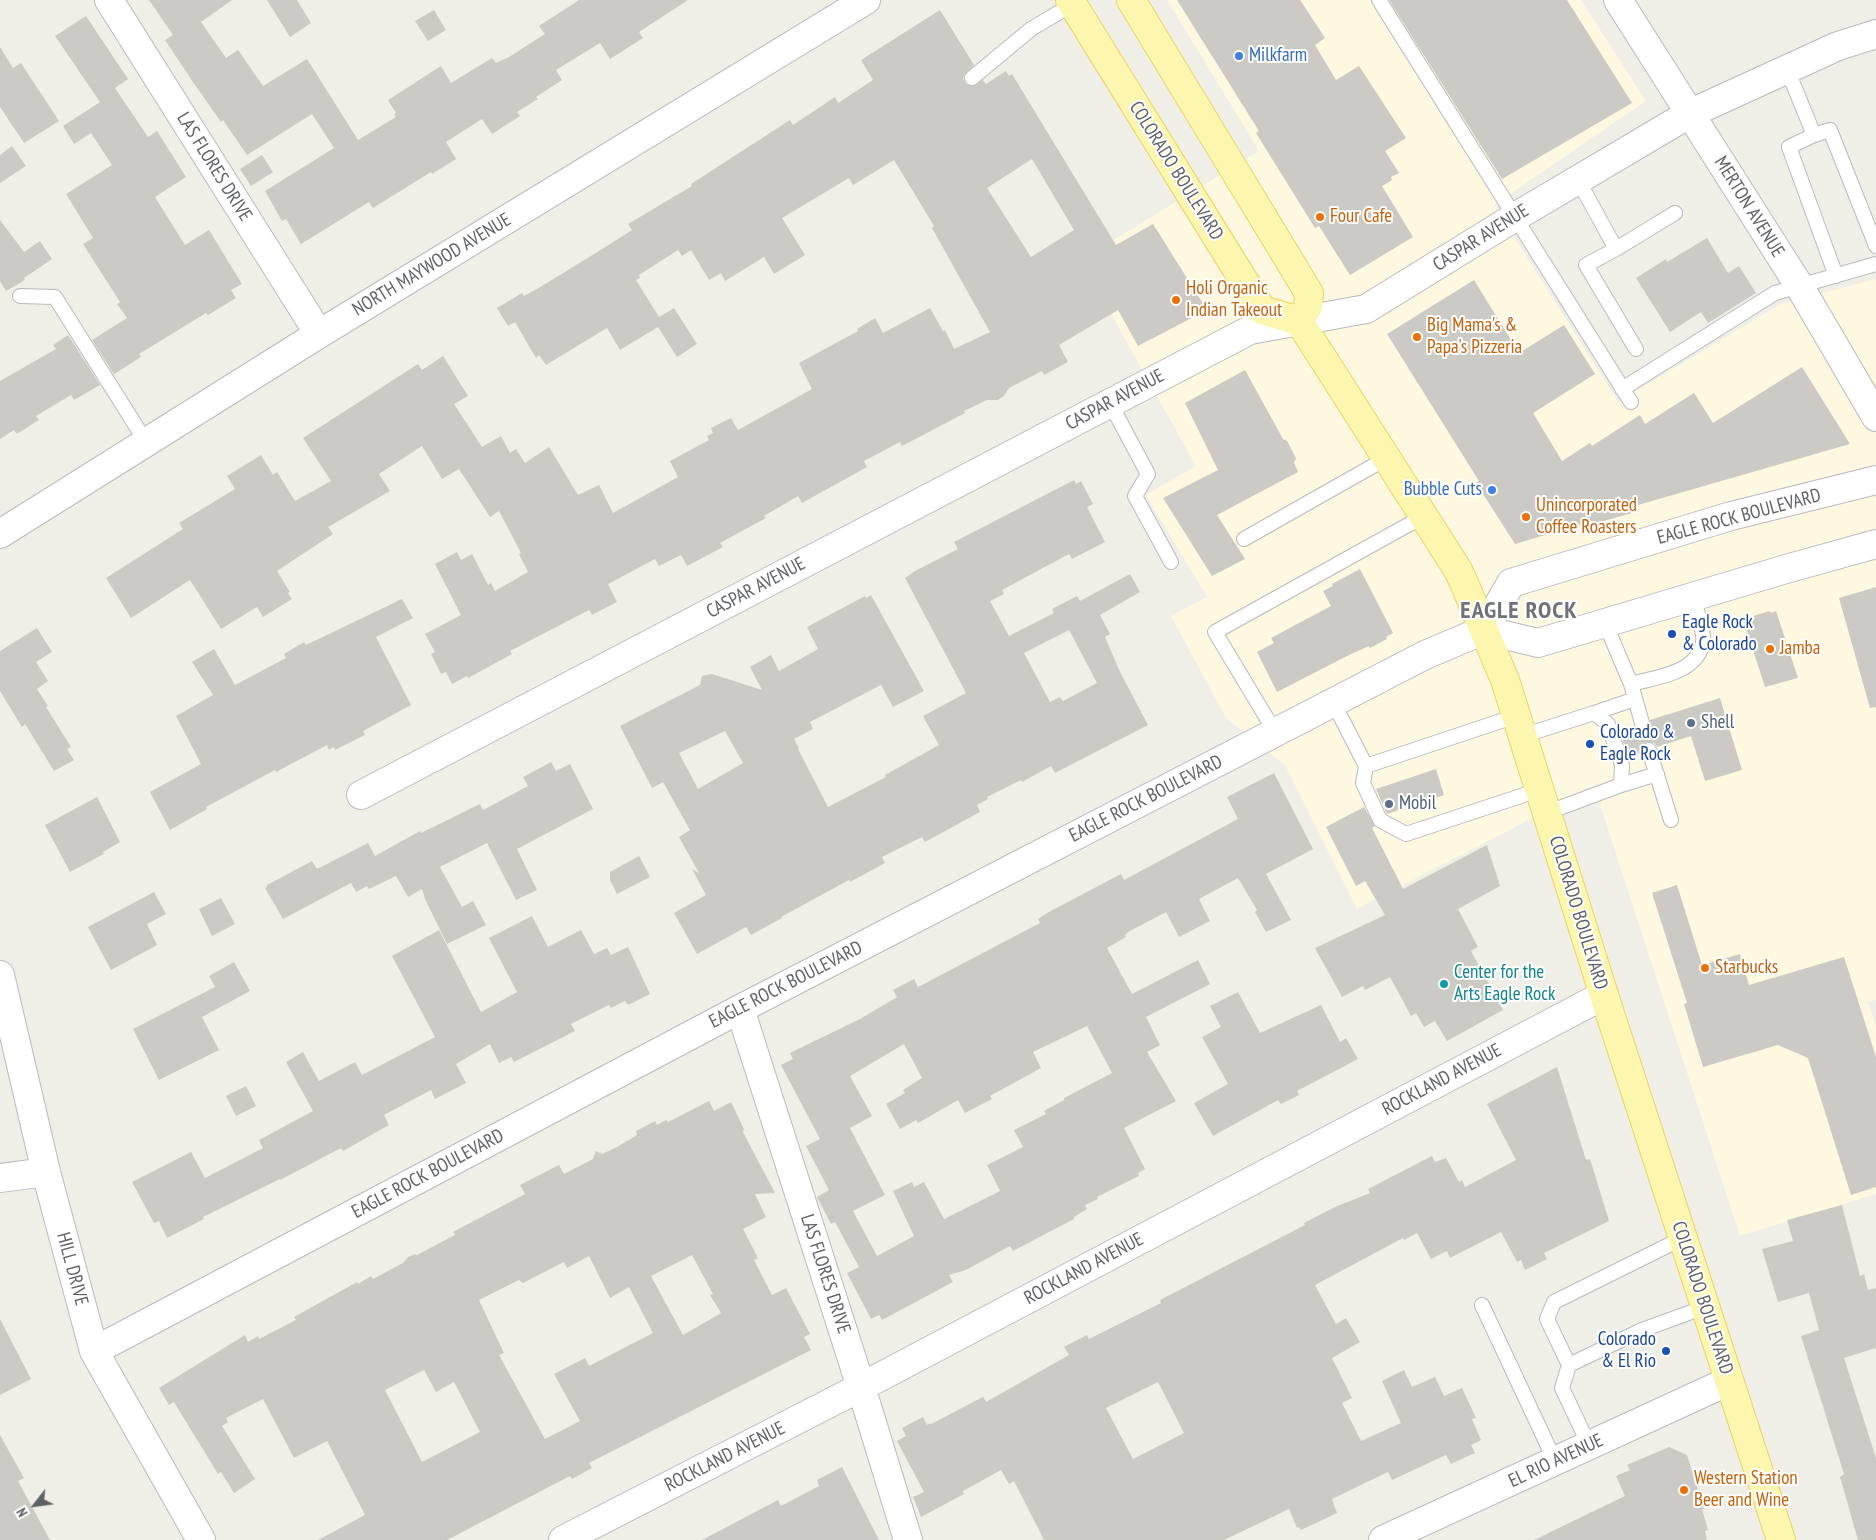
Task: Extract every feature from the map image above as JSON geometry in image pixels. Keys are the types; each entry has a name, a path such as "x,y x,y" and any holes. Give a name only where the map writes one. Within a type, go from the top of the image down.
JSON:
{"main road":[{"path":"1131,0 1308,293 1308,307 1299,321"},
{"name":"COLORADO BOULEVARD","path":"1072,2 1262,310 1299,321 1458,570 1505,680 1604,995 1781,1540"}],"street":[{"name":"LAS FLORES DRIVE","path":"109,0 319,334"},
{"name":"MERTON AVENUE","path":"1618,0 1800,287 1876,417"},
{"name":"NORTH MAYWOOD AVENUE","path":"0,534 319,334 858,2"},
{"name":"CASPAR AVENUE","path":"361,795 1250,330 1366,309 1515,217 1690,114 1838,46 1876,34"},
{"name":"EAGLE ROCK BOULEVARD","path":"94,1351 740,1009 1425,655 1484,630 1511,583 1731,516 1876,480"},
{"path":"1484,630 1538,643 1876,544"},
{"name":"HILL DRIVE","path":"0,975 46,1172 94,1351 201,1540"},
{"name":"ROCKLAND AVENUE","path":"563,1540 861,1387 1604,995"},
{"name":"LAS FLORES DRIVE","path":"740,1009 908,1540"},
{"path":"0,1178 46,1172"},
{"name":"EL RIO AVENUE","path":"1383,1540 1729,1381"}],"lane":[{"path":"1379,0 1631,402"},
{"path":"972,78 1031,28 1072,2"},
{"path":"1787,69 1814,135"},
{"path":"1836,276 1789,147 1814,135 1830,130 1876,246"},
{"path":"1578,180 1616,249"},
{"path":"1636,349 1586,265 1676,213"},
{"path":"1622,389 1775,293 1876,264"},
{"path":"20,296 55,297 146,442"},
{"path":"1110,403 1148,474 1135,496 1171,562"},
{"path":"1244,539 1387,458"},
{"path":"1275,732 1215,632 1424,516"},
{"path":"1631,684 1684,668 1694,662 1704,641 1694,596"},
{"path":"1606,623 1631,684 1642,723"},
{"path":"1366,766 1519,726 1594,713 1635,699"},
{"path":"1333,702 1366,766 1363,783 1380,820 1406,834 1622,785 1657,774"},
{"path":"1594,713 1608,724 1622,765 1622,785"},
{"path":"1649,750 1671,820"},
{"path":"1589,1446 1562,1388 1569,1365 1547,1319 1554,1302 1683,1238"},
{"path":"1482,1305 1555,1461"},
{"path":"1569,1365 1642,1330 1705,1307"}],"shaded area":[{"path":"1167,0 1581,0 1646,101 1494,205 1618,402 1781,304 1876,279 1876,1000 1868,1002 1876,1026 1876,1194 1740,1236 1594,786 1357,909 1285,765 1226,718 1171,616 1207,597 1146,495 1196,466 1081,260 1259,151"}],"building":[{"path":"149,0 232,0 201,22 226,58 238,50 263,86 307,59 358,140 396,117 394,114 396,113 388,100 441,66 451,83 492,58 496,63 509,57 545,34 539,26 579,0 688,0 639,32 643,38 610,59 600,43 556,70 562,80 536,97 538,99 517,112 520,116 492,134 482,119 446,142 456,159 432,174 431,172 373,208 369,202 301,244 286,219 282,221 265,191 334,148 312,114 247,155 223,120 221,122 165,40 173,35"},
{"path":"267,0 297,0 311,23 290,37"},
{"path":"1177,0 1300,0 1325,38 1315,45 1336,80 1359,66 1406,138 1385,151 1399,173 1391,177 1392,180 1382,186 1413,237 1350,275 1319,226 1315,228 1256,133 1259,131"},
{"path":"1389,0 1567,0 1632,103 1502,179"},
{"path":"434,10 446,30 428,41 415,21"},
{"path":"940,10 974,65 964,75 963,79 966,84 974,86 983,80 986,84 1006,71 1009,76 1012,74 1116,245 1153,224 1207,310 1138,346 1118,310 1059,345 1068,362 1044,375 1042,371 1009,388 1004,396 998,400 987,400 902,446 900,442 864,461 867,467 802,503 798,496 764,516 766,518 720,543 723,547 687,566 681,555 659,566 655,559 608,584 617,602 592,615 589,610 510,651 512,654 468,678 467,676 452,684 446,672 441,674 431,654 435,652 425,634 461,615 435,564 457,552 461,560 472,554 488,585 491,583 495,591 528,572 519,554 521,553 499,511 490,517 459,469 442,479 422,446 379,474 390,491 328,527 333,534 277,571 290,592 288,593 292,599 263,617 257,607 221,629 190,580 131,618 106,578 183,529 179,523 235,489 227,476 261,455 273,475 277,472 295,501 331,481 303,438 418,364 422,370 443,356 468,396 454,404 482,447 501,436 510,453 516,449 525,463 549,447 578,495 599,485 613,513 678,477 670,461 709,440 707,436 713,433 711,428 731,418 738,430 812,389 799,363 858,331 857,329 875,318 883,333 930,308 943,331 945,330 954,349 990,332 932,228 934,226 894,160 853,185 849,178 782,218 805,255 774,274 764,257 725,281 721,273 709,280 691,250 682,256 678,250 639,275 640,278 636,280 659,317 674,308 697,344 677,357 658,327 620,350 607,328 546,365 539,355 536,358 515,322 508,326 497,308 522,293 524,296 542,286 632,230 628,224 692,186 691,184 790,120 793,125 835,97 838,103 873,80 861,60","holes":["1032,159 1074,230 1031,257 987,188"]},
{"path":"86,16 128,79 115,88 148,137 157,131 186,177 155,197 185,245 209,230 242,284 231,290 236,298 208,315 206,313 139,354 141,357 114,374 92,340 127,318 117,304 120,302 83,244 93,238 66,194 112,165 91,133 74,144 63,126 100,102 55,36"},
{"path":"0,47 13,68 21,63 59,121 24,143 0,107"},
{"path":"12,146 26,166 0,183 0,155"},
{"path":"262,155 273,172 251,186 240,169"},
{"path":"0,220 24,252 40,241 52,259 24,278 25,280 6,291 0,281"},
{"path":"1707,238 1728,273 1739,266 1756,293 1708,323 1701,312 1670,332 1636,278 1666,259 1667,262"},
{"path":"1474,280 1519,353 1564,325 1595,374 1533,413 1562,461 1590,443 1592,446 1640,415 1645,424 1694,393 1713,423 1802,367 1850,444 1631,507 1632,513 1593,524 1592,521 1515,544 1476,483 1479,481 1387,334"},
{"path":"68,335 100,385 74,400 71,395 36,416 39,420 17,434 14,430 0,439 0,381 56,349 53,345"},
{"path":"1245,370 1283,439 1287,441 1296,458 1294,463 1298,472 1217,515 1245,559 1212,576 1163,498 1218,470 1185,403"},
{"path":"1074,480 1076,484 1081,481 1093,504 1087,507 1105,542 1072,559 1069,554 1002,590 1004,594 990,601 1009,636 1054,613 1052,609 1077,596 1080,601 1130,574 1140,592 1100,615 1110,634 1105,637 1120,672 1148,725 1055,773 1051,766 1022,782 1021,780 987,797 988,799 977,805 980,812 925,842 922,837 882,857 885,863 850,882 849,880 751,935 746,927 697,954 674,913 706,895 692,869 699,873 679,837 690,830 663,782 652,788 620,726 700,685 702,676 712,674 762,690 750,667 771,655 779,671 818,649 807,627 865,596 866,598 871,595 924,691 893,707 881,685 810,722 813,729 794,739 828,807 886,777 885,775 939,745 923,716 966,693 905,578 958,549 954,542","holes":["1069,630 1097,683 1063,701 1060,697 1050,702 1024,653","725,731 743,763 698,789 679,753"]},
{"path":"1360,569 1393,633 1386,637 1387,639 1370,648 1369,646 1349,655 1277,692 1257,652 1274,643 1271,638 1331,606 1323,591"},
{"path":"1876,587 1876,707 1870,708 1839,598"},
{"path":"402,599 413,618 376,637 411,705 363,731 365,735 335,750 334,747 329,750 327,745 276,772 275,770 206,807 207,809 170,830 150,792 201,764 176,716 213,695 192,662 214,649 235,685 286,658 284,654 304,642 306,645"},
{"path":"1770,611 1771,613 1776,611 1798,678 1765,687 1743,619"},
{"path":"37,628 52,652 36,662 48,681 37,689 71,747 67,749 74,760 54,771 25,724 22,727 0,691 0,651"},
{"path":"1720,698 1742,770 1705,781 1691,736 1657,747 1655,743 1647,742 1642,744 1641,753 1628,756 1619,730 1634,726 1639,731 1645,731 1650,726 1650,720"},
{"path":"551,762 556,771 570,764 593,809 517,849 537,890 516,900 487,843 440,867 462,907 473,901 486,925 447,944 422,889 408,897 396,876 369,889 367,886 356,892 351,883 283,919 265,888 267,885 312,861 317,869 368,843 375,856 420,831 421,833 480,804 483,810 528,786 523,777"},
{"path":"1436,769 1444,795 1387,814 1376,789"},
{"path":"1274,773 1313,849 1266,874 1291,920 1266,932 1255,912 1257,910 1238,878 1199,899 1210,921 1179,937 1166,912 1128,932 1125,935 1126,937 1107,948 1132,994 1198,960 1210,984 1146,1017 1160,1045 1147,1052 1176,1101 1124,1128 1145,1169 1138,1173 1139,1176 1085,1205 1087,1209 1074,1217 1074,1219 1013,1251 1010,1246 966,1270 949,1275 953,1282 882,1320 879,1315 871,1319 847,1273 859,1267 835,1222 831,1224 817,1197 829,1190 806,1146 820,1139 781,1065 793,1059 790,1053 860,1019 897,997 893,990 914,979 918,987 1040,923 1038,919 1047,913 1121,874 1124,880 1238,819 1227,797","holes":["1087,1026 1112,1073 1064,1098 1064,1100 1044,1111 1046,1114 1014,1130 1023,1147 987,1165 1000,1191 944,1219 924,1182 914,1187 912,1182 893,1191 914,1236 877,1256 853,1211 885,1195 850,1128 872,1116 850,1076 904,1044 922,1078 903,1090 905,1093 886,1104 900,1129 916,1120 918,1123 958,1100 965,1113 992,1099 990,1096 1041,1068 1033,1052"]},
{"path":"97,797 120,842 103,852 104,854 70,872 45,825"},
{"path":"1364,807 1375,826 1372,828 1403,889 1487,845 1500,886 1458,909 1478,947 1471,951 1503,1010 1447,1041 1435,1021 1424,1027 1416,1013 1411,1016 1390,977 1365,990 1363,986 1342,997 1315,948 1385,915 1365,881 1356,886 1326,827"},
{"path":"639,856 650,877 617,894 610,880 610,872"},
{"path":"1677,885 1702,965 1740,954 1749,985 1844,957 1876,1057 1876,1187 1851,1195 1808,1058 1778,1045 1703,1067 1684,1004 1687,1003 1652,893"},
{"path":"154,892 166,914 147,924 157,945 111,970 88,927"},
{"path":"221,898 235,924 212,936 199,909"},
{"path":"532,916 548,947 581,930 594,954 607,948 611,955 628,947 650,994 628,1005 625,1001 611,1008 609,1005 571,1024 575,1031 514,1062 511,1057 499,1063 490,1044 456,1064 466,1083 435,1099 431,1090 384,1115 389,1125 343,1151 341,1148 203,1217 204,1219 167,1238 159,1221 154,1223 132,1182 191,1152 205,1178 263,1148 259,1140 313,1111 286,1062 303,1052 319,1081 355,1062 362,1075 435,1037 392,956 439,930 481,1012 517,992 489,938"},
{"path":"234,962 250,991 202,1017 219,1050 159,1080 133,1029 215,987 209,976"},
{"path":"1238,992 1260,1033 1321,1005 1340,1042 1346,1038 1358,1059 1297,1091 1299,1095 1281,1104 1278,1100 1213,1136 1194,1103 1228,1084 1202,1037 1221,1027 1210,1006"},
{"path":"1557,1067 1586,1160 1590,1159 1609,1221 1544,1253 1547,1259 1525,1270 1521,1260 1517,1262 1501,1232 1450,1258 1447,1251 1431,1259 1417,1233 1404,1240 1403,1238 1315,1285 1336,1324 1346,1318 1360,1342 1332,1358 1352,1398 1342,1403 1361,1441 1401,1423 1382,1381 1404,1370 1412,1387 1435,1377 1444,1396 1462,1388 1476,1418 1472,1419 1481,1440 1471,1445 1475,1453 1451,1464 1446,1455 1392,1480 1388,1472 1332,1499 1337,1513 1301,1530 1299,1527 1297,1528 1289,1509 1224,1540 1044,1540 1014,1481 1009,1484 1001,1470 963,1491 964,1494 921,1517 913,1497 924,1492 897,1441 906,1436 902,1428 923,1417 927,1425 931,1424 983,1397 986,1402 1069,1355 1064,1347 1087,1335 1089,1339 1161,1303 1160,1300 1305,1225 1304,1223 1335,1207 1370,1193 1368,1189 1432,1156 1435,1162 1446,1158 1459,1182 1462,1180 1465,1187 1516,1160 1487,1104","holes":["1158,1382 1184,1433 1133,1459 1106,1408"]},
{"path":"246,1086 256,1106 236,1116 226,1096"},
{"path":"709,1101 714,1111 731,1102 744,1129 743,1132 775,1193 755,1194 766,1217 743,1229 758,1258 754,1260 772,1295 786,1288 810,1334 804,1337 811,1350 589,1463 592,1468 572,1479 570,1476 447,1540 318,1540 365,1515 327,1441 294,1458 263,1399 226,1418 228,1422 222,1426 255,1479 234,1493 221,1472 218,1474 174,1402 169,1405 159,1388 245,1335 248,1342 258,1336 259,1339 296,1320 294,1317 357,1282 358,1284 371,1276 373,1279 403,1263 408,1257 417,1255 455,1235 453,1232 525,1194 520,1185 559,1165 564,1174 593,1159 596,1151 602,1154 617,1147 637,1135 636,1131 655,1121 657,1125 666,1120 668,1122","holes":["692,1255 713,1294 710,1295 721,1313 683,1335 651,1276","589,1256 610,1298 629,1287 653,1333 589,1366 585,1358 554,1374 580,1421 545,1439 499,1355 504,1353 479,1300 519,1280 523,1283 564,1262 567,1268","424,1370 436,1392 454,1382 480,1432 422,1462 385,1390"]},
{"path":"1842,1205 1860,1276 1864,1274 1868,1290 1876,1288 1876,1348 1844,1358 1876,1458 1876,1540 1858,1540 1840,1477 1844,1474 1801,1336 1819,1330 1809,1293 1778,1302 1762,1249 1793,1241 1787,1220"},
{"path":"0,1319 31,1379 0,1395"},
{"path":"0,1435 24,1478 18,1481 50,1540 0,1540"},
{"path":"1669,1447 1687,1455 1704,1509 1702,1509 1708,1530 1705,1531 1707,1540 1534,1540 1625,1496 1616,1476 1630,1470 1627,1465"},
{"path":"842,1467 879,1540 702,1540 778,1500 781,1506 819,1486 817,1480"}],"place":[{"name":"Milkfarm","path":"1239,56"},
{"name":"Four Cafe","path":"1320,217"},
{"name":"Holi Organic Indian Takeout","path":"1176,300"},
{"name":"Big Mama's & Papa's Pizzeria","path":"1417,337"},
{"name":"Bubble Cuts","path":"1492,490"},
{"name":"Unincorporated Coffee Roasters","path":"1526,517"},
{"name":"Eagle Rock & Colorado","path":"1672,634"},
{"name":"Jamba","path":"1770,649"},
{"name":"Shell","path":"1691,723"},
{"name":"Colorado & Eagle Rock","path":"1590,744"},
{"name":"Mobil","path":"1389,804"},
{"name":"Starbucks","path":"1705,968"},
{"name":"Center for the Arts Eagle Rock","path":"1444,984"},
{"name":"Colorado & El Rio","path":"1666,1351"},
{"name":"Western Station Beer and Wine","path":"1684,1490"}],"district":[{"name":"EAGLE ROCK","path":"1519,611"}]}
